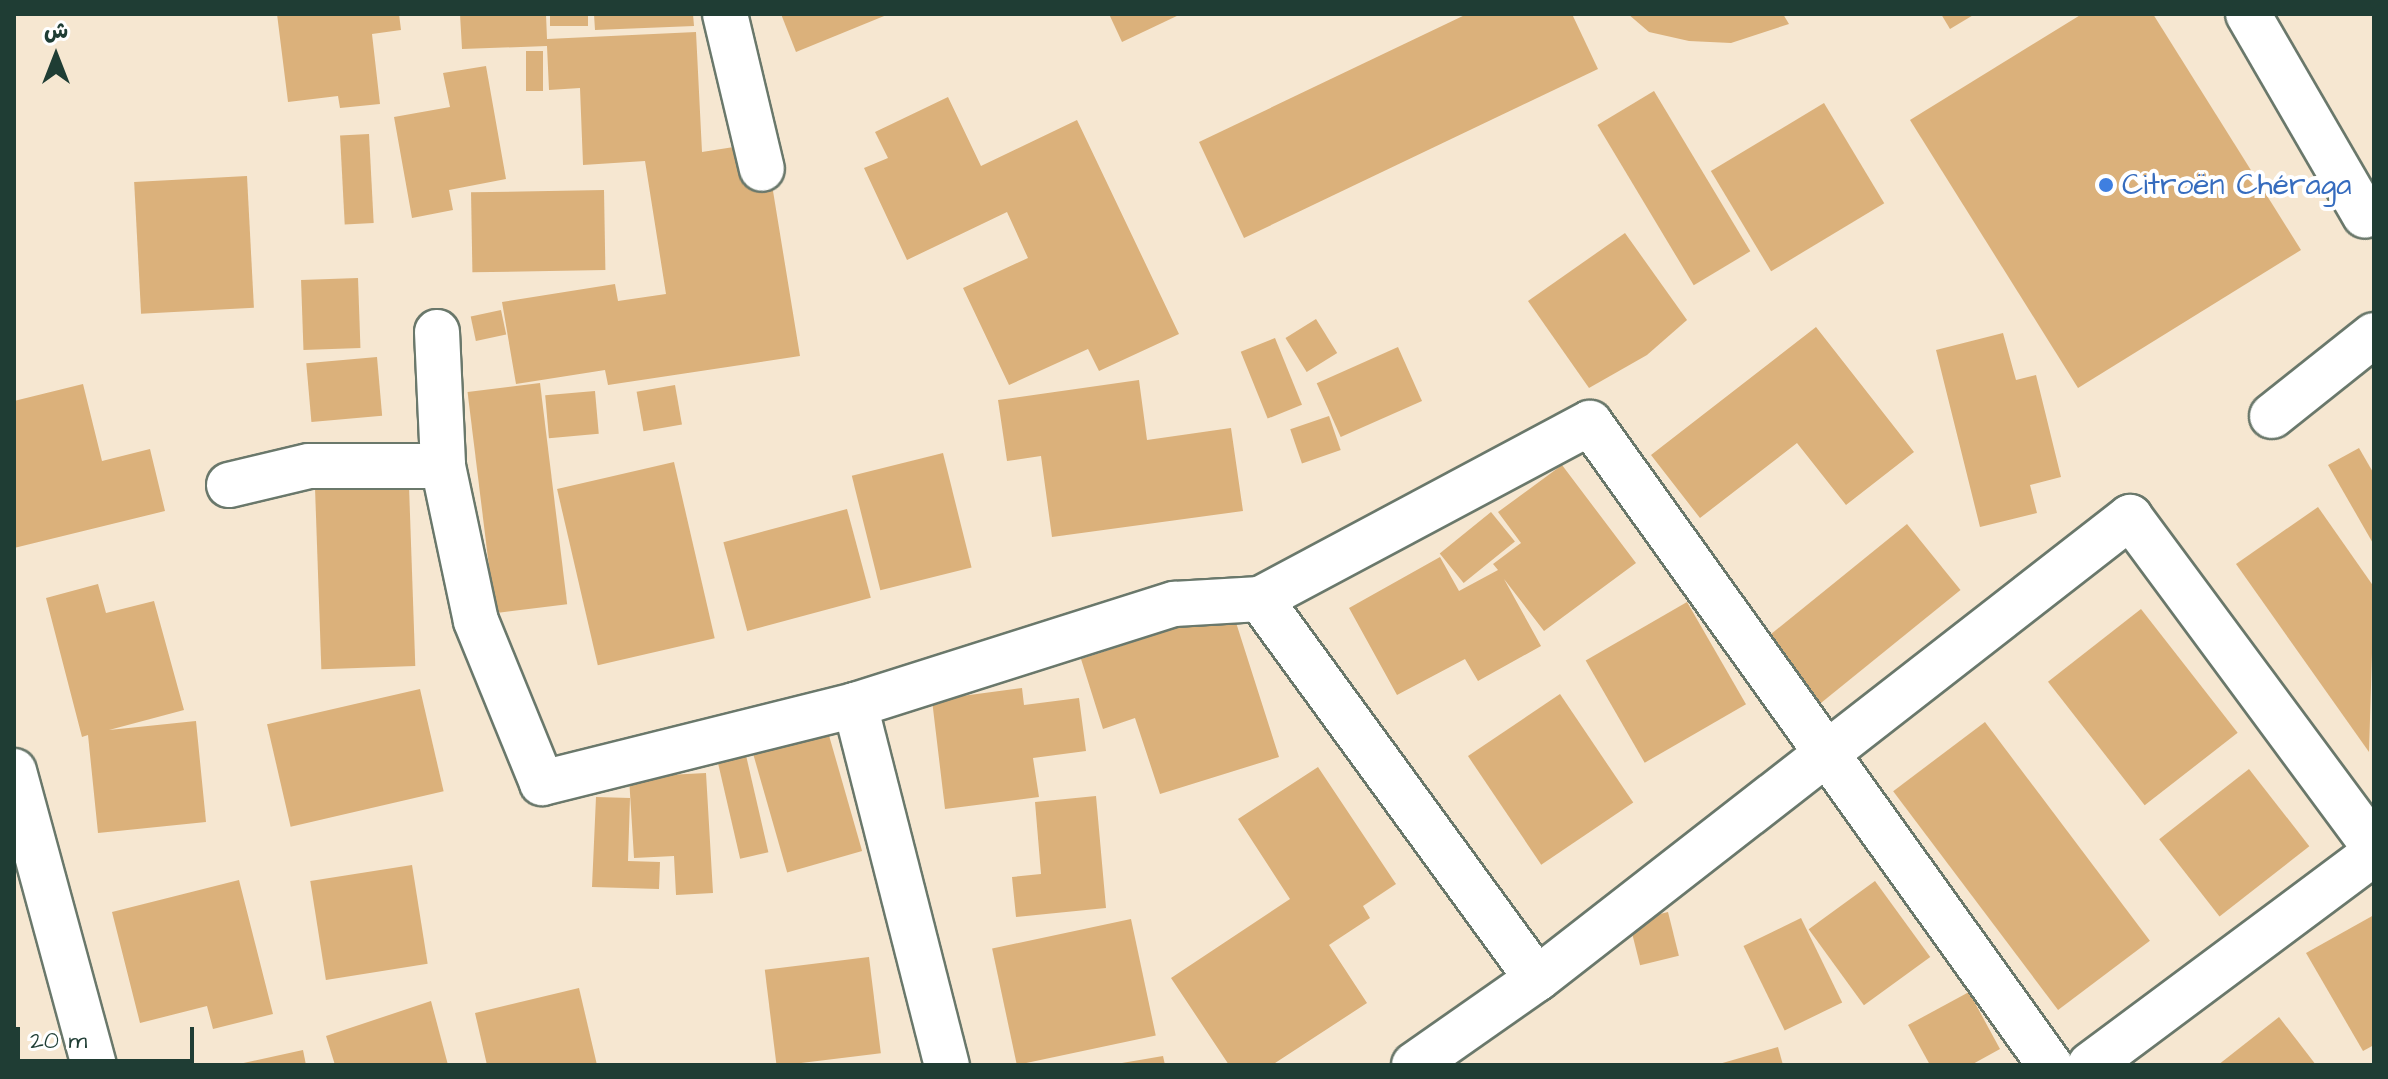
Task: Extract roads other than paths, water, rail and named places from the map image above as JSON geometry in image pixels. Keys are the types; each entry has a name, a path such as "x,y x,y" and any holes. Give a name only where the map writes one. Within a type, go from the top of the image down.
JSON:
{"street":[{"path":"725,14 762,169"},
{"path":"2248,14 2365,216"},
{"path":"437,332 443,466 476,621 542,783 855,705 1174,604 1260,599 1590,423 2050,1065"},
{"path":"2272,416 2374,335"},
{"path":"229,485 309,466 443,466"},
{"path":"1414,1065 1537,979 1824,749 2130,517 2374,850 2090,1065"},
{"path":"1260,599 1537,979"},
{"path":"855,705 947,1065"},
{"path":"14,771 94,1065"}],"place":[{"name":"Citroën Chéraga","path":"2106,185"}]}
